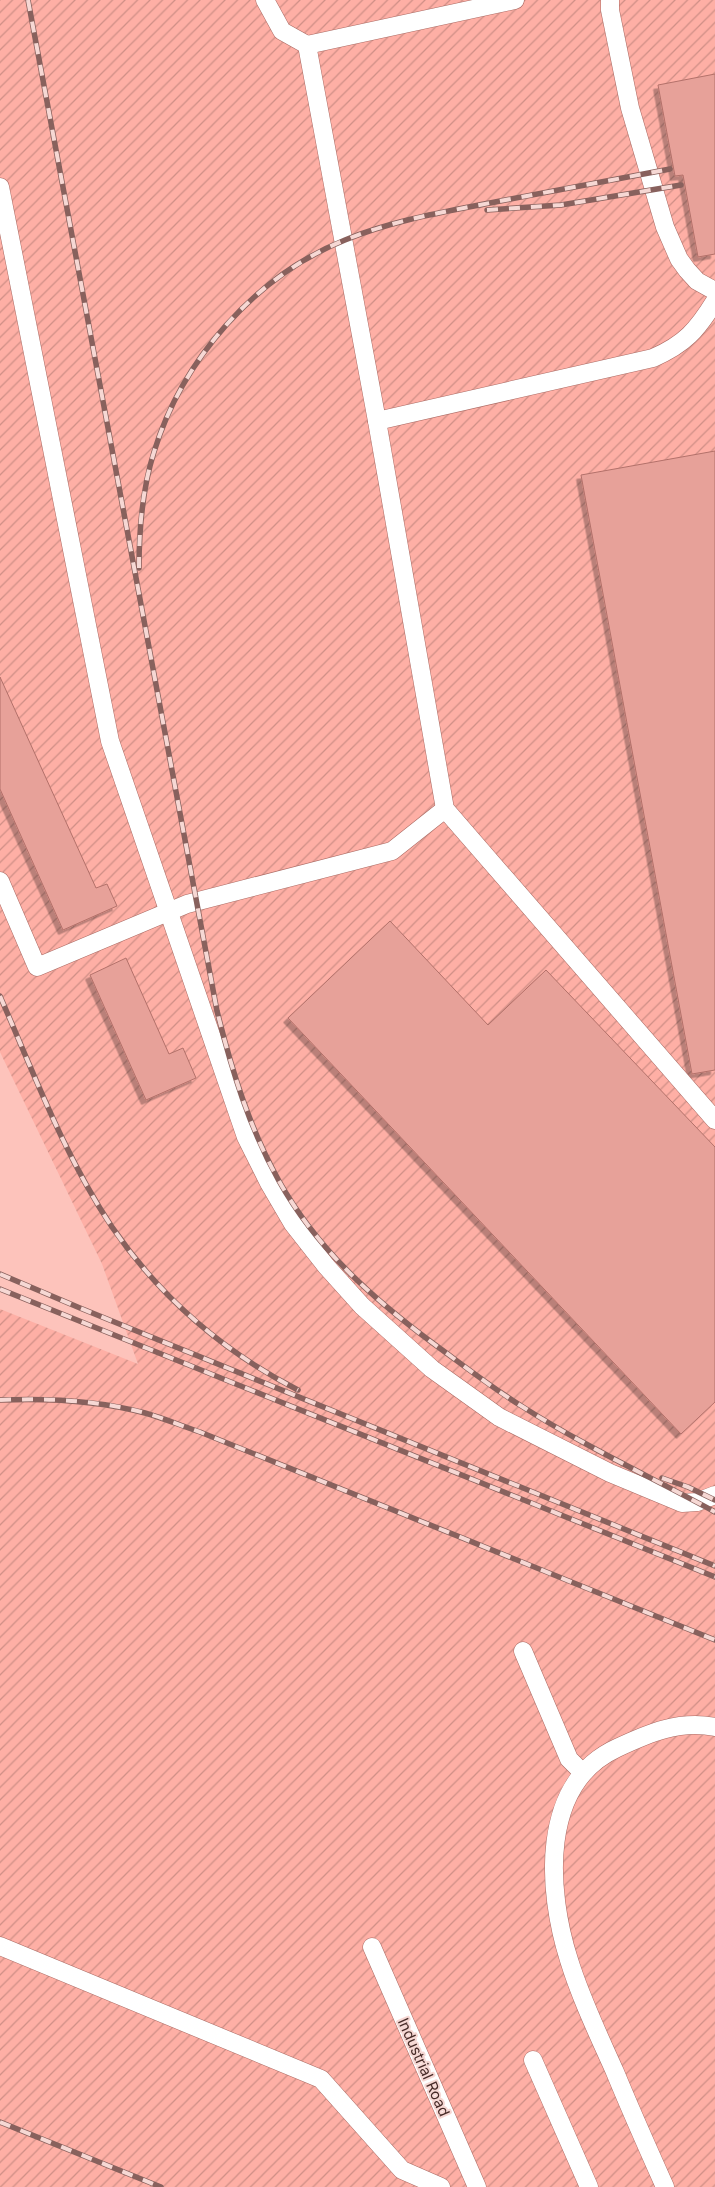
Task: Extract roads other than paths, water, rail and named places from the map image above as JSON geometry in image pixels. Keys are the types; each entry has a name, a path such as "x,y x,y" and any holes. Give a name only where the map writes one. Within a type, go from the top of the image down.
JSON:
{"lane":[{"path":"265,0 282,31 307,45 515,0"},
{"path":"610,0 610,10 630,108 664,227 679,259 687,270 697,281 715,291"},
{"path":"307,45 377,420 445,809 715,1120"},
{"path":"0,188 110,741 170,910 246,1137 269,1183 293,1224 326,1266 362,1306 432,1369 499,1417 610,1473 675,1502 682,1504 697,1502 715,1495"},
{"path":"377,420 653,358 680,344 692,334 715,301"},
{"path":"0,881 37,967 170,910 197,901 392,851 445,809"},
{"path":"523,1651 569,1759 582,1772"},
{"path":"665,2187 586,2006 568,1960 559,1919 553,1873 557,1828 564,1803 582,1772 603,1755 645,1735 679,1725 700,1724 715,1727"},
{"path":"0,1946 321,2079 402,2170 441,2187"},
{"name":"Industrial Road","path":"372,1947 477,2187"},
{"path":"534,2060 589,2187"}],"railway":[{"path":"28,0 217,1011 242,1098 268,1161 294,1206 328,1250 368,1290 411,1327 500,1392 546,1421 715,1512"},
{"path":"139,568 144,495 154,452 167,418 183,385 203,354 226,325 252,299 281,275 312,256 345,240 382,227 457,209 670,169"},
{"path":"487,210 561,205 681,185"},
{"path":"0,996 51,1115 79,1172 112,1227 131,1253 172,1299 219,1340 244,1358 298,1390"},
{"path":"0,1274 715,1566"},
{"path":"0,1289 715,1577"},
{"path":"0,1400 37,1399 91,1403 109,1405 159,1417 715,1640"},
{"path":"662,1478 688,1487 715,1500"},
{"path":"0,2122 161,2187"}]}
